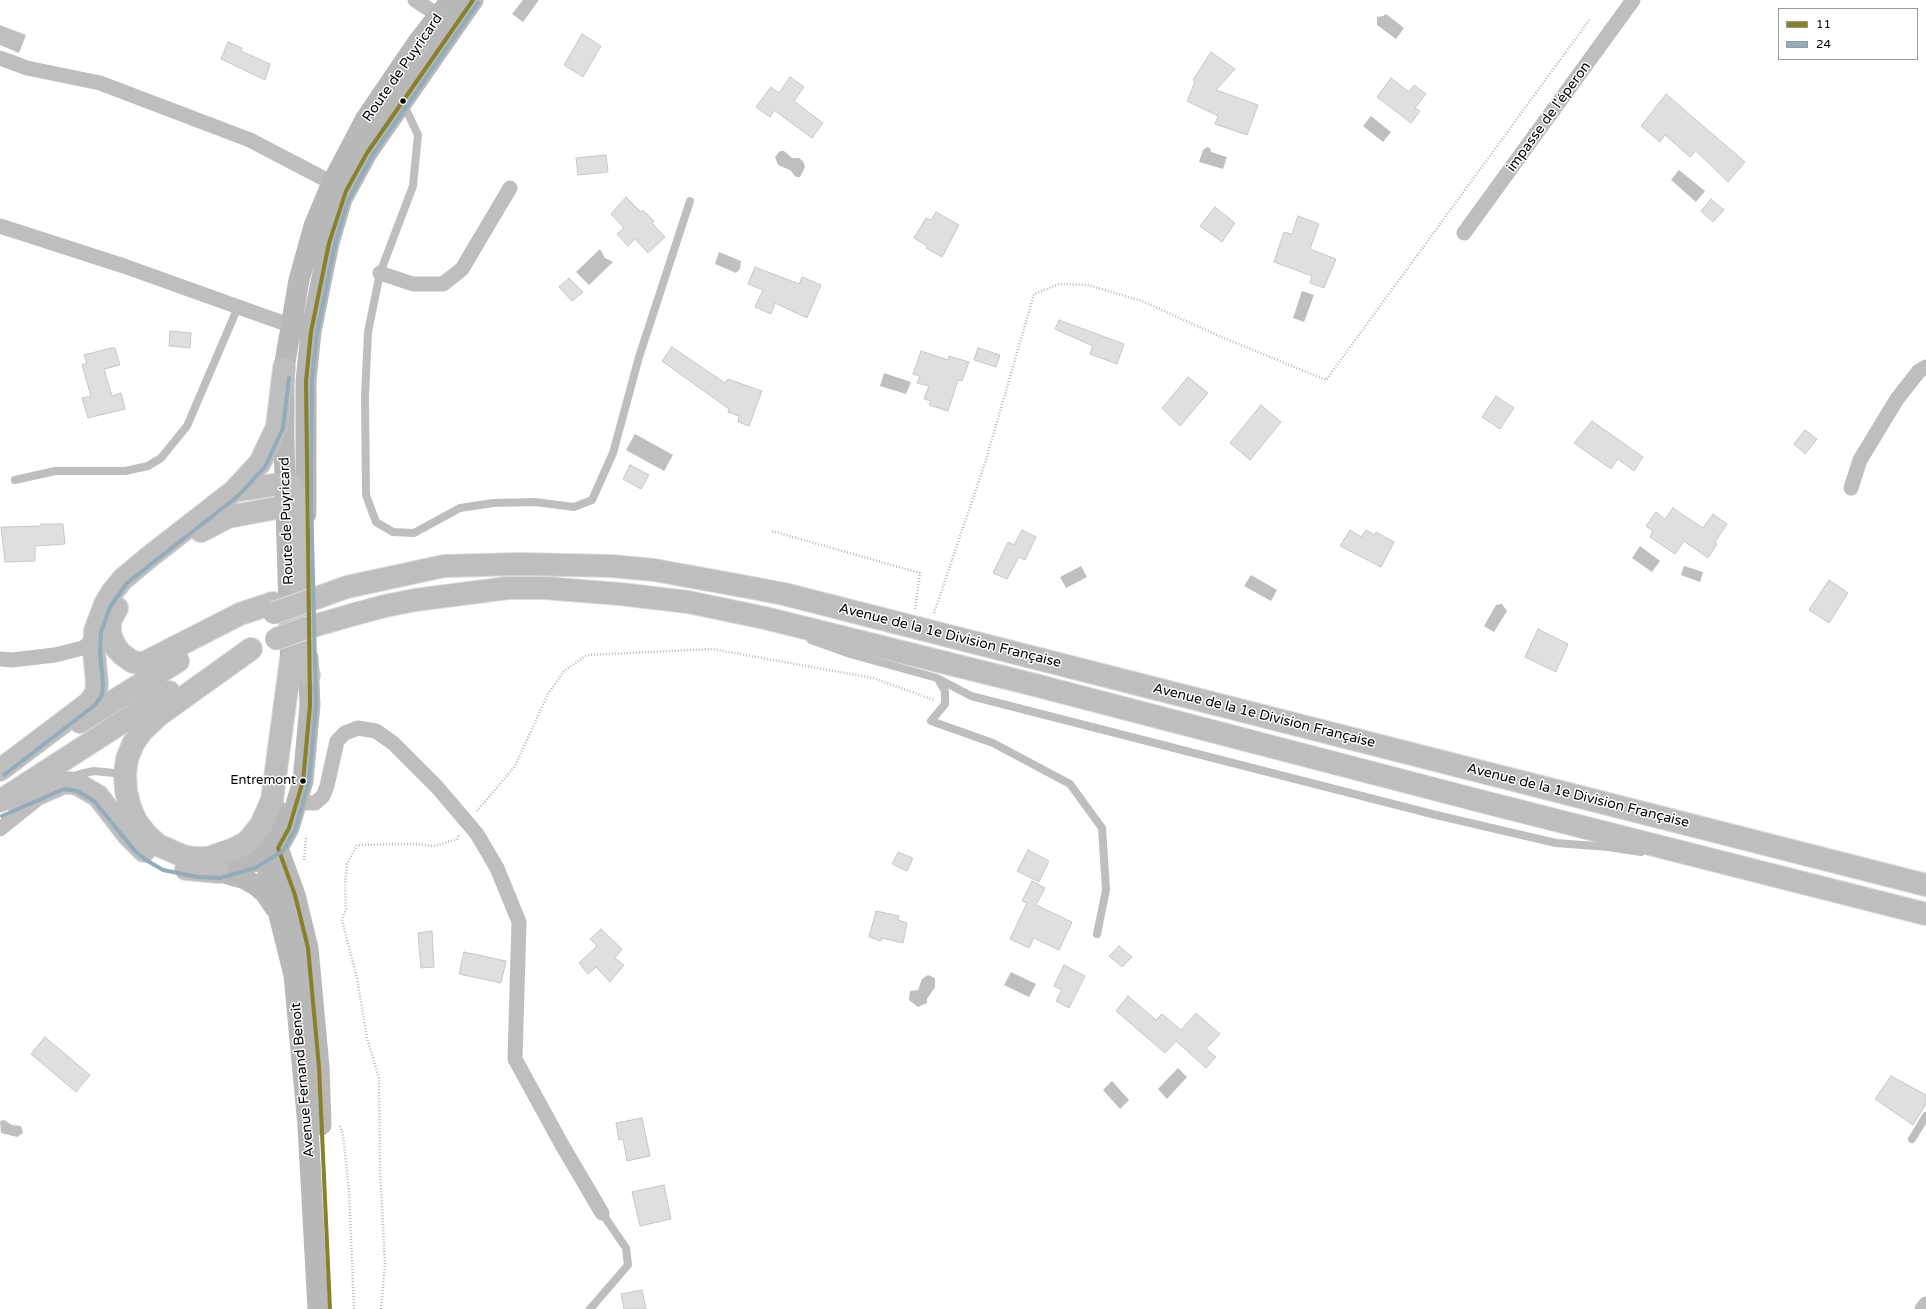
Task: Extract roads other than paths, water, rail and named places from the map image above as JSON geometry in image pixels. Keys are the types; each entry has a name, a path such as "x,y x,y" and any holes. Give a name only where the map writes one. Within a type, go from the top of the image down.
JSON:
{"highway":[{"path":"0,771 90,702 96,693 102,634 99,618 104,604 123,579 234,491 260,463 277,427 284,368"},
{"path":"234,491 290,494"},
{"path":"102,634 115,610 136,584 172,552 204,529 228,517 290,494"},
{"path":"251,649 166,710 142,730 133,744 127,760 125,774 130,807 136,821 146,834 158,844 169,850 194,858 208,858 234,850 247,842 265,844 267,813 272,800 302,648 290,494"},
{"name":"Avenue de la 1e Division Française","path":"0,771 183,658 273,608 346,583 444,566 566,564 654,570 784,594 1926,885"},
{"name":"Avenue de la 1e Division Française","path":"251,649 303,628 384,606 473,592 544,588 628,594 688,602 1031,684 1926,914"},
{"path":"102,634 110,634 116,648 133,662 144,663 240,614 273,608"},
{"path":"0,801 184,683 251,649"},
{"path":"0,811 62,783 72,783 88,789 98,796 140,847 149,855 165,864 200,871 219,872"}],"main road":[{"name":"Route de Puyricard","path":"290,494 284,445 284,368 301,329 321,243 336,218 344,158 365,120 418,42 455,10"},
{"name":"Route de Puyricard","path":"265,844 289,828 303,781 310,705 297,671 306,428 306,382 301,329 299,280 312,232 339,187 367,153 425,70 455,10"},
{"path":"290,494 301,329"},
{"path":"219,872 253,862 265,844"},
{"name":"Avenue Fernand Benoit","path":"265,844 279,914 294,975 308,1126 318,1309"},
{"name":"Avenue Fernand Benoit","path":"265,844 295,895 308,948 319,1067 330,1309"},
{"path":"219,872 245,879 257,886 265,893 279,914"}],"street":[{"path":"415,0 455,10"},
{"name":"impasse de l'éperon","path":"1464,233 1633,0"},
{"path":"0,58 28,68 100,83 250,140 339,187"},
{"path":"403,64 408,79 399,92 403,102"},
{"path":"380,273 413,284 443,284 462,269 510,188"},
{"path":"0,226 124,266 301,329"},
{"path":"1851,488 1860,460 1897,399 1919,371 1926,367"},
{"path":"0,659 12,660 55,655 83,648 102,634"},
{"path":"297,802 315,803 323,796 327,786 337,741 345,732 358,728 376,731 393,743 437,787 477,834 497,868 519,922 515,1059 562,1145 602,1213"},
{"path":"0,829 51,788"},
{"path":"1922,1309 1926,1304"}],"lane":[{"path":"344,158 346,139 399,59 408,48 418,42"},
{"path":"403,102 405,110 418,135 413,186 380,273 368,332 365,397 366,495 376,522 393,532 414,533 460,508 493,503 535,502 574,507 592,500 613,453 640,357 690,201"},
{"path":"15,480 55,471 125,471 148,466 161,458 188,426 238,307"},
{"path":"739,613 850,654 937,678 971,696 1436,815 1556,842 1608,847 1678,859 1712,859"},
{"path":"937,678 945,691 946,704 931,721 993,743 1070,784 1102,828 1106,890 1097,934"},
{"path":"51,788 80,774 94,771 125,774"},
{"path":"1912,1139 1926,1116"},
{"path":"590,1309 628,1266 626,1248 602,1213"}],"place":[{"name":"Entremont","path":"303,781"}]}
